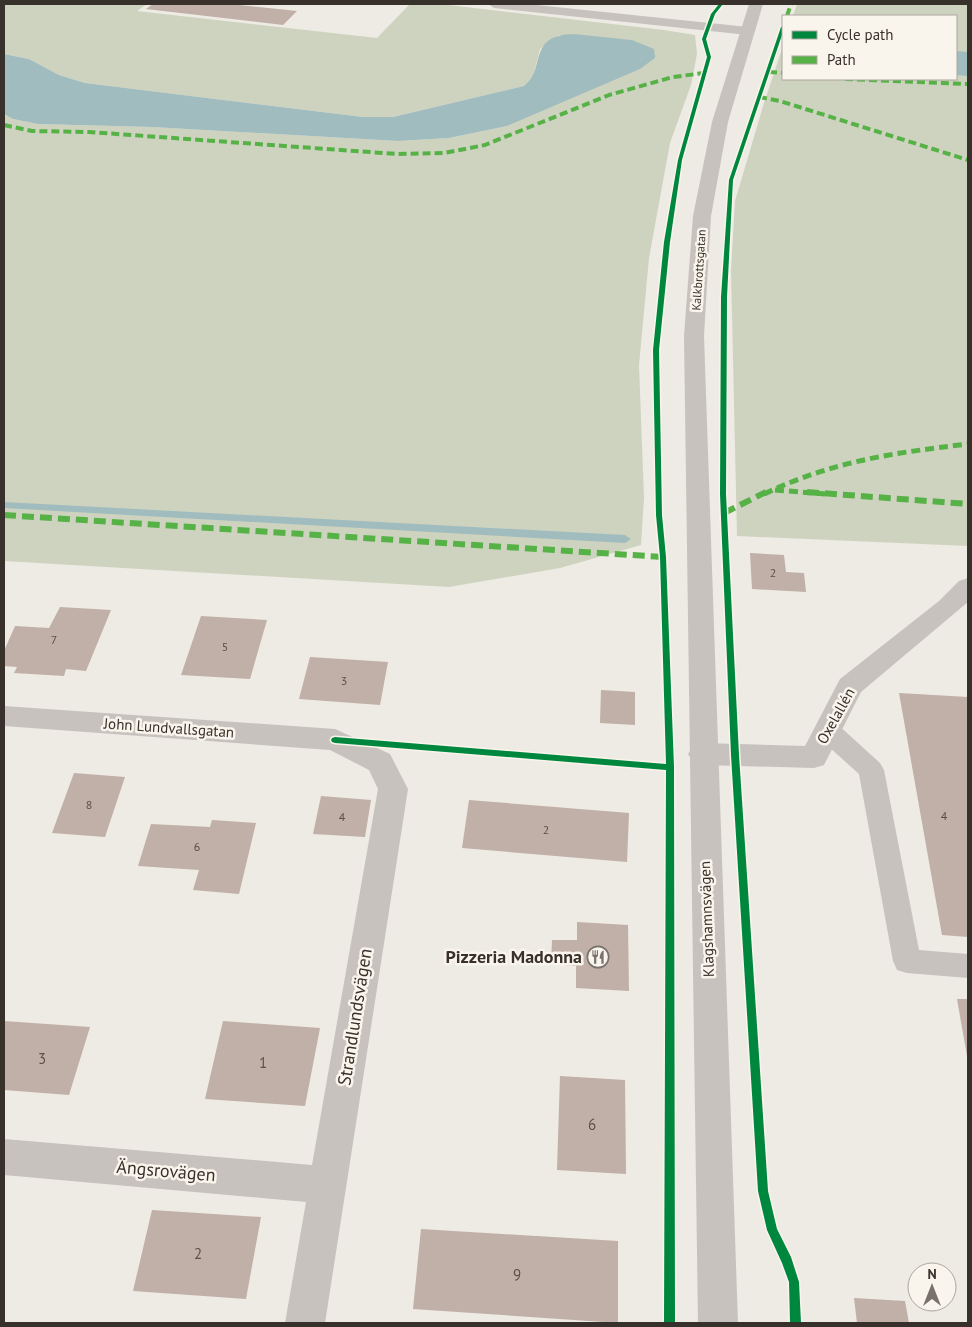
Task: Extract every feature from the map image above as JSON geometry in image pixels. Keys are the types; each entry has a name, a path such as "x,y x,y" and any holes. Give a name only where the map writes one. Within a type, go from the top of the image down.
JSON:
{"street":[{"name":"Kalkbrottsgatan","path":"697,515 694,336 702,216 720,122 756,4"},
{"name":"Klagshamnsvägen","path":"697,515 718,1323"},
{"name":"Oxelallén","path":"703,754 814,756 850,686 948,607 968,587"},
{"name":"John Lundvallsgatan","path":"4,716 335,740"},
{"name":"Strandlundsvägen","path":"305,1323 393,789 380,762 335,740"},
{"name":"Ängsrovägen","path":"4,1157 328,1185"}],"lane":[{"path":"494,4 748,31"},
{"path":"827,730 871,770 907,961 968,966"}],"green space":[{"path":"4,4 147,4 137,11 377,38 409,5 440,4 695,35 697,54 691,85 670,143 649,258 639,365 644,498 641,545 560,568 449,587 4,561 4,114 13,119 38,124 152,127 398,141 449,138 507,126 632,40 559,35 540,49 532,80 524,86 393,117 363,117 85,83 59,75 29,59 4,54"},
{"path":"797,4 968,4 968,546 737,536 731,270 735,201 782,49 782,80 957,80 957,15 793,15"}],"water":[{"path":"574,34 632,40 654,49 655,58 640,69 507,126 449,138 398,141 152,127 38,124 13,119 4,114 4,54 29,59 59,75 85,83 363,117 393,117 524,86 531,79 535,71 543,46 549,40 559,36"},
{"path":"957,51 968,52 968,76 957,75"}],"building":[{"path":"153,4 230,4 297,11 283,25 146,9"},
{"path":"750,553 784,555 786,572 804,573 806,592 752,589"},
{"path":"60,607 111,610 86,671 66,669 64,676 14,673 17,667 4,666 4,651 15,626 49,628"},
{"path":"201,616 267,620 250,679 181,675"},
{"path":"310,657 388,662 380,705 299,699"},
{"path":"601,690 635,692 635,725 600,723"},
{"path":"899,693 968,697 968,937 942,935"},
{"path":"74,773 125,777 105,837 52,833"},
{"path":"321,796 371,800 365,837 313,834"},
{"path":"469,800 629,813 627,862 462,848"},
{"path":"212,820 256,823 239,894 193,890 199,870 138,866 151,824 210,827"},
{"path":"577,922 628,925 629,991 576,988 576,966 551,964 552,940 577,940"},
{"path":"957,999 968,999 967,1056"},
{"path":"4,1021 90,1027 69,1095 4,1090"},
{"path":"223,1021 320,1028 305,1106 205,1099"},
{"path":"560,1076 625,1080 626,1174 557,1170"},
{"path":"152,1210 261,1217 246,1299 133,1291"},
{"path":"421,1229 618,1241 618,1323 413,1309"},
{"path":"854,1298 905,1301 909,1323 857,1323"}],"waterway":[{"path":"4,505 625,539"}],"marked path":[{"path":"787,15 791,4"},
{"path":"769,72 782,73"},
{"path":"4,125 32,131 89,132 397,154 444,153 485,145 609,95 673,77 704,73"},
{"path":"870,80 968,84"},
{"path":"759,97 780,101 968,160"},
{"path":"724,513 798,479 844,463 890,453 968,444"},
{"path":"775,490 968,504"},
{"path":"4,515 663,557"}],"cycle path":[{"path":"669,1323 670,767 663,557 659,515 656,350 667,242 680,160 709,57 704,39 713,14 721,4"},
{"path":"782,30 731,180 724,297 723,494 735,755 763,1191 772,1230 787,1261 794,1282 796,1323"},
{"path":"335,740 670,767"}],"place":[{"name":"Pizzeria Madonna","path":"598,957"}]}
